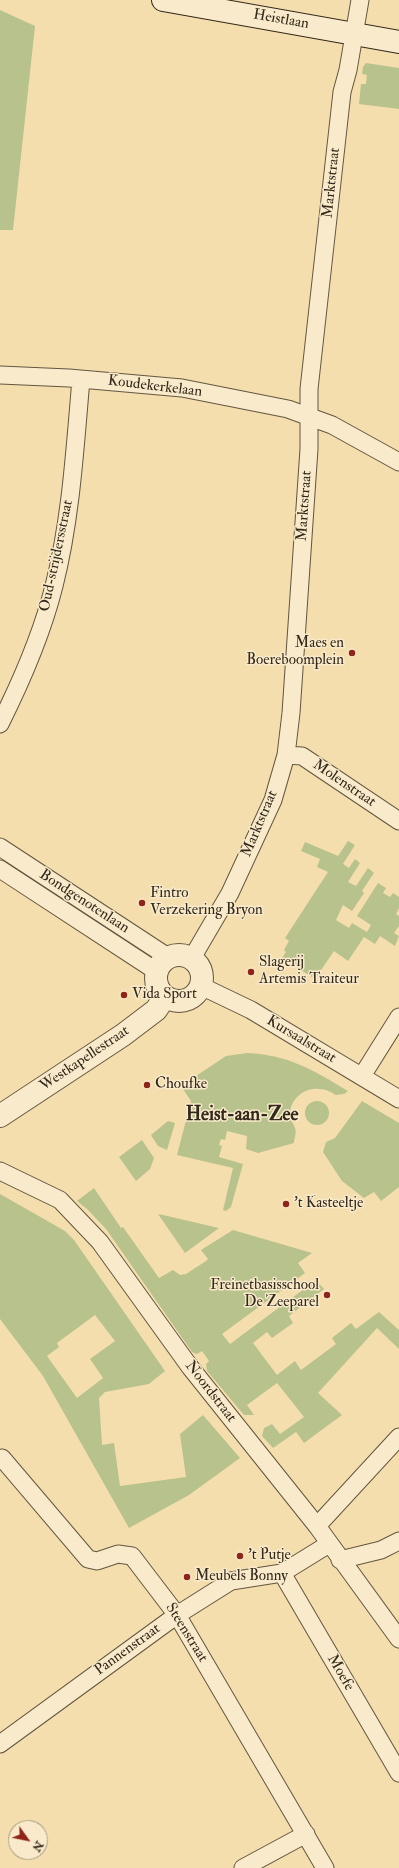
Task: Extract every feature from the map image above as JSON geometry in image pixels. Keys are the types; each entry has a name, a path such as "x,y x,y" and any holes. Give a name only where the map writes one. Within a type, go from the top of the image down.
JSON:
{"street":[{"name":"Heistlaan","path":"163,0 399,42"},
{"name":"Marktstraat","path":"192,958 230,893 273,800 286,755 291,713 309,449 308,415 310,382 342,92 348,70 360,0"},
{"name":"Koudekerkelaan","path":"0,375 81,379 182,388 288,409 332,425 399,462"},
{"name":"Oud-strijdersstraat","path":"0,724 17,689 40,633 54,586 69,501 81,379"},
{"name":"Molenstraat","path":"286,755 302,756 399,821"},
{"name":"Bondgenotenlaan","path":"0,847 162,964"},
{"name":"Bondgenotenlaan","path":"0,870 162,964"},
{"path":"176,955 184,955 192,958 199,966 202,976 201,986 195,995 186,1001 175,1001 165,997 158,990 156,981 162,964 176,955"},
{"name":"Kursaalstraat","path":"201,986 251,1010 399,1099"},
{"name":"Westkapellestraat","path":"0,1116 123,1035 156,1010 165,997"},
{"path":"362,1076 399,1017"},
{"name":"Noordstraat","path":"0,1171 60,1200 100,1242 190,1367 317,1526 340,1560 399,1639"},
{"path":"317,1526 399,1437"},
{"name":"Steenstraat","path":"2,1458 88,1559 97,1561 118,1554 132,1556 177,1614 325,1868"},
{"path":"340,1560 381,1550 399,1542"},
{"name":"Pannenstraat","path":"0,1744 177,1614 231,1581 282,1573 329,1544"},
{"name":"Moefe","path":"282,1573 399,1773"},
{"path":"243,1868 306,1834"}],"green space":[{"path":"0,10 35,26 13,230 0,230"},
{"path":"366,63 399,68 399,109 359,104 361,84 366,84 367,75 362,74 363,67"},
{"path":"348,841 355,845 343,864 349,868 355,859 360,863 348,882 356,886 368,868 374,873 362,891 364,893 352,911 343,905 336,920 349,928 352,923 367,932 371,925 357,916 378,883 386,888 383,893 390,897 393,893 399,897 399,908 396,914 399,916 399,926 394,933 399,936 395,946 380,936 375,944 364,937 348,961 334,951 315,979 282,958 286,952 284,950 289,941 285,938 328,872 317,867 320,859 301,851 305,842 338,856"},
{"path":"247,1053 262,1054 288,1060 312,1070 348,1091 344,1094 336,1095 326,1090 314,1089 299,1095 293,1103 290,1114 296,1130 294,1143 258,1153 246,1149 247,1136 227,1131 225,1140 221,1139 219,1145 222,1146 219,1157 243,1164 231,1207 226,1211 223,1210 233,1168 177,1155 191,1101 181,1086 226,1056"},
{"path":"317,1101 322,1102 328,1108 328,1118 322,1124 317,1125 312,1124 306,1118 305,1113 306,1108 312,1102"},
{"path":"362,1101 399,1123 399,1187 381,1201 374,1192 364,1198 342,1181 323,1152 326,1142 335,1138"},
{"path":"168,1121 175,1123 167,1150 158,1146 151,1135"},
{"path":"142,1140 154,1158 150,1169 136,1181 119,1157"},
{"path":"94,1188 121,1228 123,1227 159,1278 173,1270 180,1275 186,1274 208,1259 201,1250 233,1230 312,1253 298,1263 305,1273 222,1334 230,1344 316,1280 324,1289 289,1316 293,1323 272,1338 267,1332 253,1343 277,1375 295,1361 301,1370 336,1344 332,1338 351,1323 356,1329 379,1312 399,1330 399,1349 377,1328 318,1393 342,1415 304,1443 296,1432 273,1448 262,1436 264,1428 272,1424 280,1434 304,1417 277,1383 247,1405 254,1415 244,1415 207,1371 206,1364 209,1361 202,1351 197,1354 192,1352 106,1229 77,1201"},
{"path":"0,1194 65,1231 74,1240 165,1371 149,1384 105,1392 99,1398 102,1445 114,1443 120,1486 186,1477 180,1434 203,1415 240,1458 189,1495 129,1528 43,1376 0,1319","holes":["95,1315 115,1341 90,1359 103,1378 77,1398 47,1356 59,1347 57,1343"]},
{"path":"158,1214 163,1215 219,1228 185,1253"}],"place":[{"name":"Maes en Boereboomplein","path":"352,653"},
{"name":"Fintro Verzekering Bryon","path":"142,903"},
{"name":"Slagerij Artemis Traiteur","path":"251,972"},
{"name":"Vida Sport","path":"124,995"},
{"name":"Choufke","path":"147,1085"},
{"name":"'t Kasteeltje","path":"286,1204"},
{"name":"Freinetbasisschool De Zeeparel","path":"327,1295"},
{"name":"'t Putje","path":"240,1556"},
{"name":"Meubels Bonny","path":"187,1577"}],"district":[{"name":"Heist-aan-Zee","path":"242,1116"}]}
